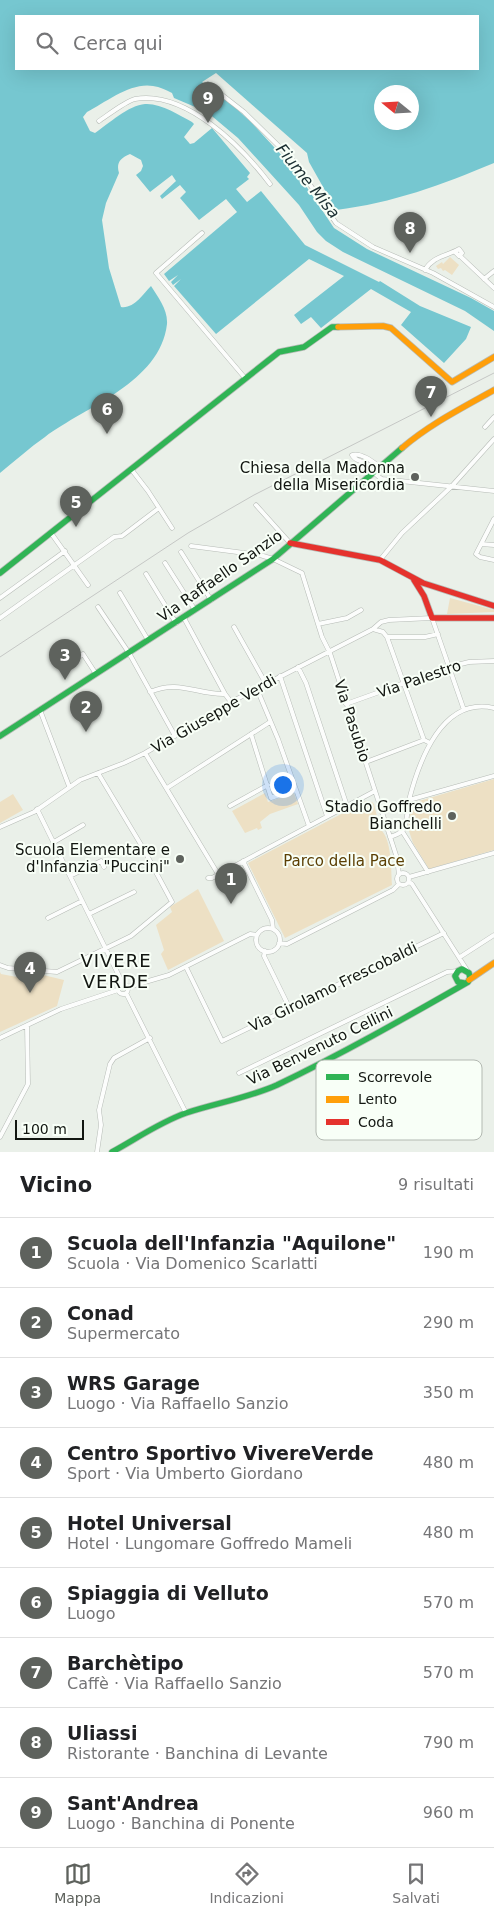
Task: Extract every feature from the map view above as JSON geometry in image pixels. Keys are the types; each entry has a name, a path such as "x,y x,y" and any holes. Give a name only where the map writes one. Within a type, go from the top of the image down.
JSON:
{"street":[{"path":"208,84 244,112 294,161 336,223 373,247 426,270 494,307"},
{"path":"99,121 134,99 155,99 171,103 207,120 258,168 270,184"},
{"path":"202,233 156,273 245,378"},
{"path":"426,270 432,261 455,252 456,256 460,256 494,288"},
{"path":"484,279 494,271"},
{"path":"0,573 245,378 283,350 304,347 332,327 383,326 391,328 452,382 494,357"},
{"name":"Via Raffaello Sanzio","path":"0,736 273,559 380,467 430,427 494,390"},
{"path":"485,427 494,417"},
{"path":"380,560 402,533 451,487 494,439"},
{"path":"380,467 367,458 352,454 352,457 368,466 373,473 382,479 493,491"},
{"path":"131,469 172,528"},
{"path":"256,505 290,543 380,560 434,587 494,606"},
{"path":"0,618 114,537 122,536 159,508"},
{"path":"493,522 476,552 477,556 494,560"},
{"path":"303,532 304,540 311,547"},
{"path":"51,533 88,585"},
{"path":"482,544 494,545"},
{"path":"191,546 260,555 273,559"},
{"path":"0,598 65,552"},
{"path":"181,552 211,600"},
{"name":"Via Pasubio","path":"273,559 302,573 397,858"},
{"path":"165,563 196,610"},
{"path":"146,574 176,623"},
{"path":"413,578 424,596 464,710"},
{"path":"424,596 426,591 434,587"},
{"path":"120,593 148,641"},
{"path":"98,606 129,653 175,736"},
{"path":"318,624 347,618 361,610"},
{"path":"184,618 224,694 231,702"},
{"path":"432,618 494,618"},
{"name":"Via Giuseppe Verdi","path":"0,827 27,816 69,786 145,753 231,702 373,629 381,622 432,618"},
{"path":"234,627 266,684"},
{"path":"373,629 383,632 387,637 424,740 430,743"},
{"path":"387,637 425,637 438,634"},
{"path":"68,646 76,659 83,654 96,674"},
{"name":"Via Palestro","path":"346,704 449,667 473,661 494,662"},
{"path":"298,667 306,683 347,806"},
{"path":"280,676 327,816"},
{"path":"150,692 179,686 210,694 224,694"},
{"path":"257,689 309,826"},
{"path":"390,837 402,831 404,827 416,776 430,743 444,724 464,710 475,707 494,708"},
{"path":"40,710 69,786"},
{"path":"167,788 270,722"},
{"path":"251,734 272,798 295,790"},
{"path":"366,762 424,740"},
{"path":"145,753 218,874"},
{"path":"0,965 8,968 53,973 131,936 172,902 143,848 98,773"},
{"path":"409,800 494,776"},
{"path":"230,806 268,786"},
{"path":"208,878 375,791"},
{"path":"38,809 123,984 128,987 169,975 250,934 257,935"},
{"path":"54,842 83,825"},
{"path":"402,831 428,872"},
{"path":"399,884 405,886 409,880 428,872 494,853"},
{"path":"397,858 409,880 461,959 464,982"},
{"path":"397,858 399,875 397,879 399,884"},
{"path":"70,876 101,861 104,867"},
{"path":"243,861 272,920 272,929"},
{"path":"399,875 405,873"},
{"path":"279,943 287,944 394,890 399,884"},
{"path":"89,914 134,892"},
{"path":"48,918 82,901"},
{"path":"272,929 278,933 279,943 275,949 265,951 258,946 257,935 262,930 272,929"},
{"name":"Via Girolamo Frescobaldi","path":"186,967 222,1041 289,1007 444,934"},
{"path":"461,959 494,934"},
{"path":"265,951 264,956 289,1007"},
{"name":"Via Benvenuto Cellini","path":"324,1060 376,1034 454,990 494,963"},
{"path":"239,1073 447,972 462,971"},
{"path":"462,971 464,982"},
{"name":"Via Benvenuto Cellini","path":"462,971 481,972"},
{"path":"0,1038 76,1004 118,990 123,984"},
{"path":"128,987 126,993 186,1113"},
{"path":"118,990 122,994 126,993"},
{"path":"0,1137 28,1084 27,1025"},
{"path":"97,1152 100,1135 99,1110 110,1064 114,1058 150,1038"},
{"name":"Via Benvenuto Cellini","path":"112,1152 152,1129 186,1113 246,1097 316,1064"}],"green space":[{"path":"450,257 459,265 452,275 441,268 438,269 436,266 442,262 443,264"},
{"path":"450,598 494,610 494,612 447,614"},
{"name":"Stadio Goffredo Bianchelli","path":"494,779 494,850 429,869 413,843 408,828 412,803"},
{"path":"265,793 268,802 294,793 298,804 270,814 260,822 262,828 245,833 232,811"},
{"path":"13,794 23,810 0,823 0,802"},
{"name":"Parco della Pace","path":"366,801 374,804 380,829 387,839 392,885 285,938 248,863"},
{"path":"198,889 224,941 168,970 161,954 164,950 156,925 172,912 170,907"},
{"path":"0,972 1,974 17,977 35,973 64,980 57,1006 0,1032"}],"water":[{"path":"0,0 494,0 494,163 436,186 397,198 336,210 309,162 307,153 216,73 202,82 228,101 251,122 296,171 334,228 367,249 471,298 494,311 494,331 465,311 343,252 326,241 317,232 299,205 238,138 207,112 174,98 172,93 161,88 153,86 136,87 87,112 83,117 90,131 95,133 126,111 145,104 163,107 192,122 194,124 184,137 190,144 194,143 212,128 250,173 247,177 249,179 236,189 247,202 261,191 305,245 380,281 420,306 471,327 466,339 444,363 401,325 411,312 371,289 321,328 311,317 301,324 294,315 344,276 309,259 216,334 174,286 181,279 173,285 171,282 178,275 169,281 164,274 237,212 226,199 199,220 180,198 186,192 180,185 162,199 160,196 176,181 172,175 150,192 136,175 143,166 141,160 130,154 121,159 118,169 119,173 106,203 102,220 109,268 121,307 130,306 151,286 162,304 167,319 161,345 151,362 136,378 119,391 45,437 0,473"}],"railway":[{"path":"0,657 188,533 254,495 494,373"}],"traffic: fast":[{"path":"0,573 279,352 304,347 332,327 338,327"},
{"path":"0,736 273,559 402,448"},
{"path":"327,1060 468,982 470,978 469,973 462,969 455,976 458,982 464,983"},
{"path":"112,1152 176,1117 197,1109 266,1090 316,1066"}],"traffic: slow":[{"path":"338,327 383,326 391,328 452,382 494,357"},
{"path":"402,448 435,424 494,390"},
{"path":"469,980 494,963"}],"traffic: jam":[{"path":"290,543 380,560 423,583 494,606"},
{"path":"414,580 424,596 432,618 494,618"}],"place":[{"name":"Sant'Andrea","path":"208,123"},
{"name":"Uliassi","path":"410,253"},
{"name":"Barchètipo","path":"431,417"},
{"name":"Spiaggia di Velluto","path":"107,434"},
{"name":"Chiesa della Madonna della Misericordia","path":"415,477"},
{"name":"Hotel Universal","path":"76,527"},
{"name":"WRS Garage","path":"65,680"},
{"name":"Conad","path":"86,732"},
{"name":"Stadio Goffredo Bianchelli","path":"452,816"},
{"name":"Scuola Elementare e d'Infanzia \"Puccini\"","path":"180,859"},
{"name":"Scuola dell'Infanzia \"Aquilone\"","path":"231,904"},
{"name":"Centro Sportivo VivereVerde","path":"30,993"}],"district":[{"name":"VIVERE VERDE","path":"116,970"}],"water label":[{"name":"Fiume Misa","path":"308,181"}]}
